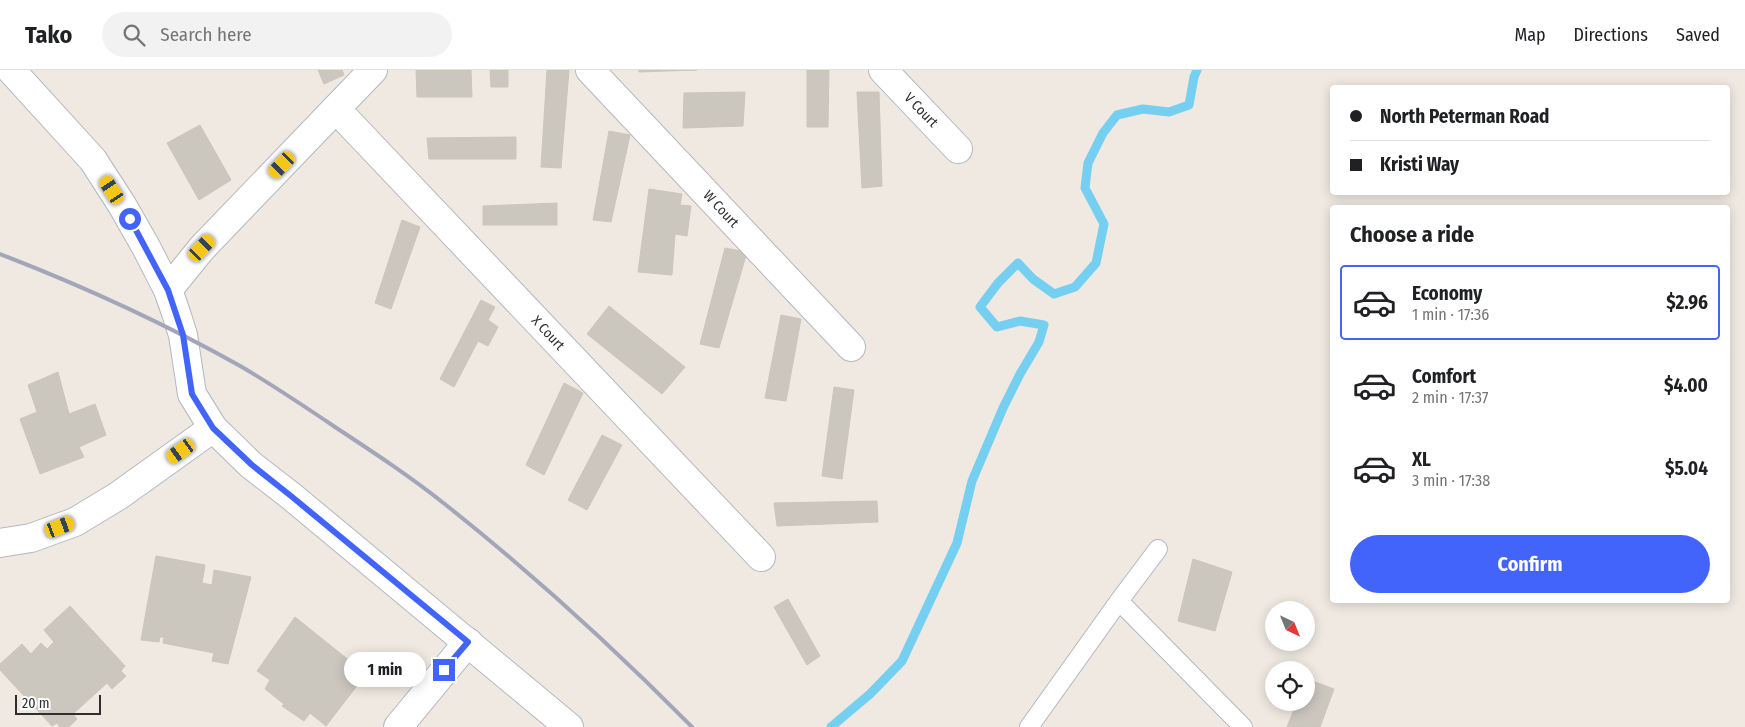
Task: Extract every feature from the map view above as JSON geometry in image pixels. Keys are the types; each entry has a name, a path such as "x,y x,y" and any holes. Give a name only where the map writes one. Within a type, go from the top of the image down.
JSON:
{"street":[{"path":"11,70 93,160 142,239 168,290 183,335 192,394 213,428 252,465 569,727"},
{"path":"168,290 202,248 373,70"},
{"name":"W Court","path":"590,70 851,348"},
{"name":"V Court","path":"883,70 958,149"},
{"name":"X Court","path":"336,109 761,557"},
{"path":"0,543 31,538 75,522 118,496 213,428"},
{"path":"398,727 468,642"}],"lane":[{"path":"1029,727 1158,549"},
{"path":"1119,601 1243,727"}],"building":[{"path":"318,70 342,70 344,75 324,84"},
{"path":"416,70 471,70 472,97 417,97"},
{"path":"490,70 508,70 508,87 491,87"},
{"path":"547,70 569,70 561,168 541,167"},
{"path":"639,70 697,70 639,72"},
{"path":"807,70 829,70 828,127 807,127"},
{"path":"745,92 743,126 683,128 684,93"},
{"path":"857,92 879,92 882,186 862,188"},
{"path":"200,125 231,180 199,200 167,143"},
{"path":"609,131 630,135 611,222 593,220"},
{"path":"516,137 516,159 429,159 427,138"},
{"path":"649,189 682,194 680,205 691,206 687,236 675,234 672,275 638,272"},
{"path":"557,203 557,225 483,225 483,206"},
{"path":"402,220 420,227 391,309 375,303"},
{"path":"725,248 747,252 719,348 700,344"},
{"path":"481,300 495,307 488,320 498,327 488,346 478,341 454,387 440,379"},
{"path":"609,306 685,367 662,394 587,334"},
{"path":"781,315 801,319 786,401 765,398"},
{"path":"58,372 69,414 95,404 106,435 79,447 84,457 40,474 20,419 37,412 28,385"},
{"path":"564,383 583,393 544,475 526,465"},
{"path":"834,387 854,390 842,479 822,476"},
{"path":"602,435 622,445 587,510 568,500"},
{"path":"877,501 878,522 777,526 774,503"},
{"path":"156,556 205,565 202,583 212,585 214,570 251,577 228,664 212,661 214,653 163,643 164,637 160,637 159,642 141,640"},
{"path":"1193,559 1232,572 1215,631 1178,621"},
{"path":"788,599 820,656 807,665 774,607"},
{"path":"70,606 125,666 121,671 126,676 112,689 107,683 73,714 77,719 69,727 60,727 57,723 52,726 0,670 0,664 22,644 31,654 41,643 47,649 54,642 44,630"},
{"path":"295,617 366,674 326,726 310,713 304,721 282,706 284,704 265,689 270,680 257,671"},
{"path":"1315,682 1334,689 1320,727 1287,727 1293,711 1315,711"}],"waterway":[{"path":"831,727 870,694 902,661 957,543 972,481 1003,408 1039,342 1044,325 1020,321 997,327 980,307 998,283 1018,263 1033,279 1054,294 1075,287 1096,263 1104,224 1085,188 1088,163 1103,133 1117,115 1143,109 1169,112 1189,105 1197,70"}],"railway":[{"path":"0,254 123,306 213,351 277,389 392,465 446,505 542,585 603,640 692,727"}],"route":[{"path":"130,219 168,290 183,335 192,394 213,428 252,465 468,642 444,670"}]}
